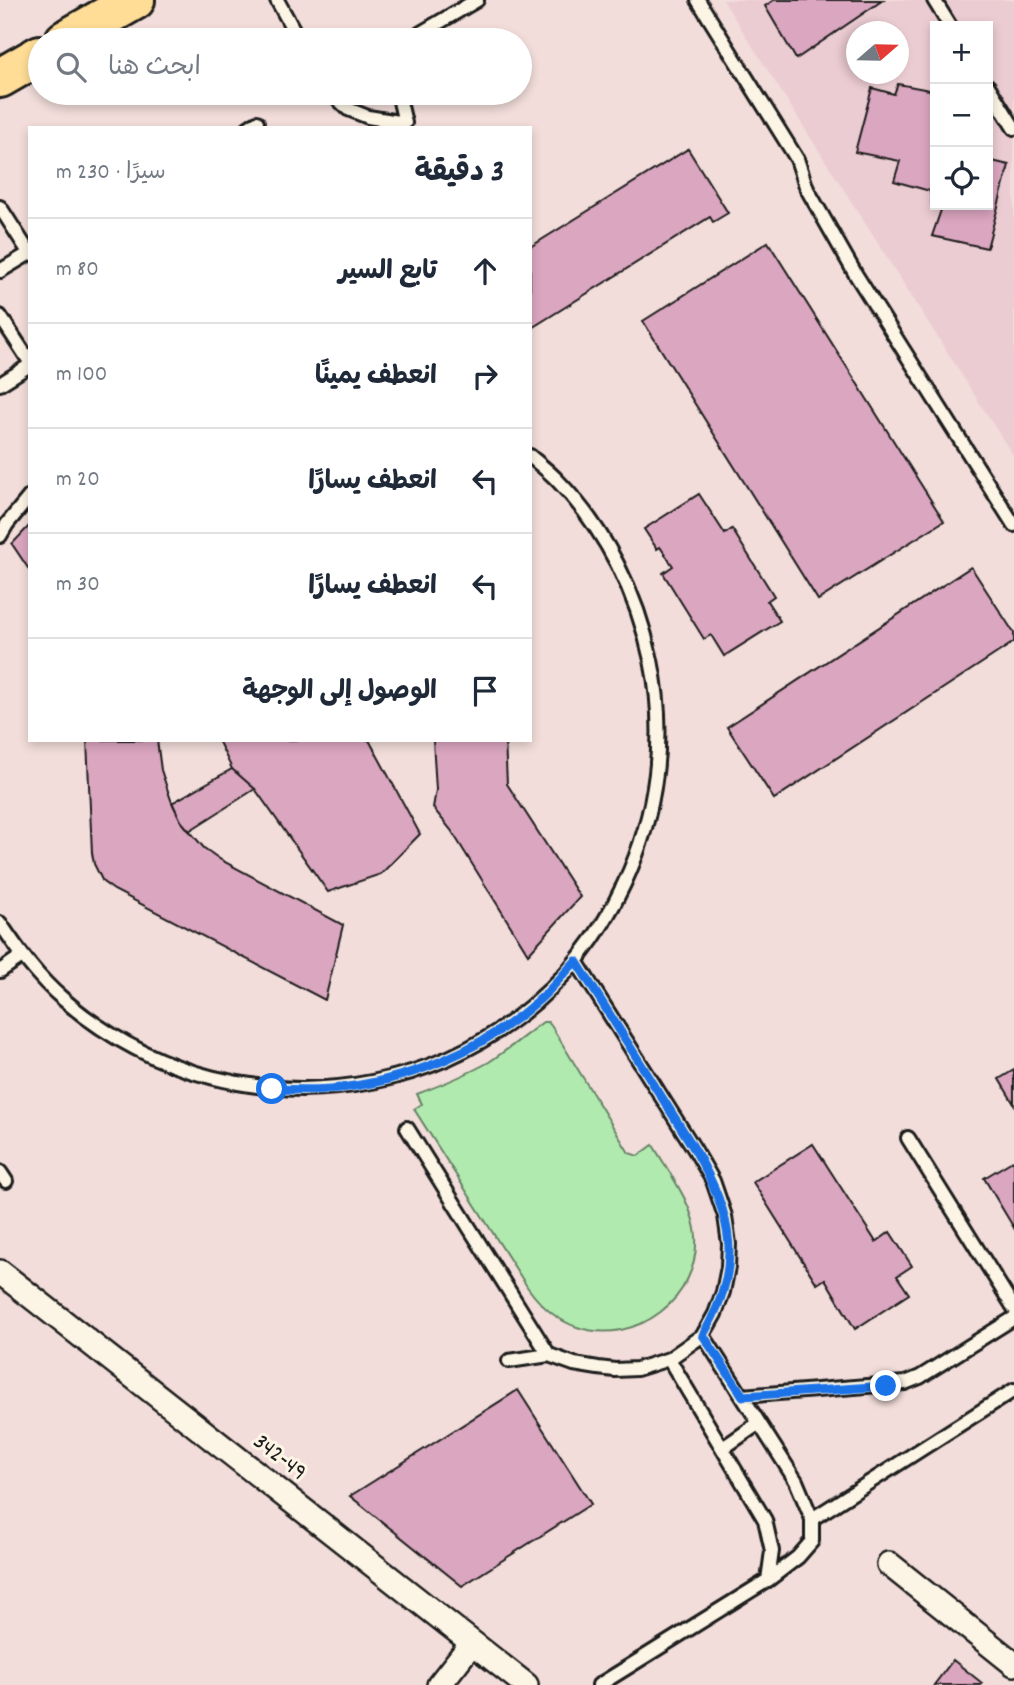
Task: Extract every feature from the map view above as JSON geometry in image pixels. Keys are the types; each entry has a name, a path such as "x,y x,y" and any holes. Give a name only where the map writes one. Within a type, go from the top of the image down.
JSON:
{"highway":[{"path":"86,28 135,0"},
{"path":"0,78 28,62"}],"street":[{"name":"342-49","path":"0,1272 526,1685"},
{"path":"889,1564 1014,1664"},
{"path":"439,1685 472,1643"}],"lane":[{"path":"277,0 292,28"},
{"path":"429,28 477,0"},
{"path":"698,0 797,159 807,189 856,275 1014,525"},
{"path":"934,0 947,21"},
{"path":"993,94 1014,128"},
{"path":"344,105 368,117 405,123 401,105"},
{"path":"0,207 28,250"},
{"path":"0,271 28,254"},
{"path":"0,316 28,360"},
{"path":"0,384 28,364"},
{"path":"0,923 23,956 62,999 109,1034 160,1061 215,1080 272,1089 330,1089 387,1080 441,1062 493,1035 539,1000 576,961 612,911 636,858 652,803 659,745 657,687 645,630 624,576 595,525 558,481 532,458"},
{"path":"0,536 28,498"},
{"path":"0,971 23,956"},
{"path":"509,1362 549,1356 574,1364 615,1370 637,1369 669,1359 703,1335 715,1314 728,1267 729,1244 725,1216 713,1181 576,961"},
{"path":"407,1128 549,1356"},
{"path":"908,1138 1014,1308"},
{"path":"743,1396 905,1383 920,1377 1014,1318"},
{"path":"599,1685 768,1580 798,1557 812,1541 812,1519 796,1481 703,1335"},
{"path":"669,1359 765,1520 772,1551 768,1580"},
{"path":"812,1519 1014,1390"},
{"path":"723,1448 759,1423"}],"shaded area":[{"path":"723,0 1014,0 1014,457"}],"green space":[{"path":"543,1022 548,1022 552,1027 629,1153 638,1156 653,1145 679,1189 694,1224 694,1259 687,1279 676,1297 660,1312 642,1323 621,1330 599,1331 577,1327 550,1312 538,1301 414,1109 422,1104 417,1094 489,1062"}],"building":[{"path":"774,0 883,0 852,21 846,21 846,25 796,59 765,6"},
{"path":"898,84 930,90 930,191 894,181 900,161 855,152 872,88 894,94"},
{"path":"688,149 728,213 713,222 710,217 532,328 532,246"},
{"path":"993,161 1009,165 987,248 932,236 941,210 993,210"},
{"path":"768,242 944,521 818,600 643,321"},
{"path":"699,494 725,534 732,529 774,596 767,601 780,621 724,656 711,635 704,639 663,573 673,566 660,547 657,549 644,529"},
{"path":"28,527 28,568 12,544"},
{"path":"971,567 1014,633 1014,642 774,799 727,727"},
{"path":"87,742 157,742 161,770 171,800 181,821 204,848 221,860 343,925 325,1000 114,890 103,882 92,853"},
{"path":"219,742 370,742 420,834 381,874 328,892 255,789 232,769"},
{"path":"433,742 505,742 507,784 580,897 528,954 451,830 433,808 436,790"},
{"path":"232,769 255,789 189,831 172,803"},
{"path":"1014,1070 1014,1104 999,1079"},
{"path":"813,1144 876,1242 890,1232 912,1266 897,1276 909,1294 855,1329 825,1279 817,1284 753,1182"},
{"path":"1014,1160 1014,1228 984,1178"},
{"path":"518,1390 591,1504 462,1586 350,1496"},
{"path":"953,1660 982,1683 934,1685"}],"route":[{"path":"272,1089 330,1089 387,1080 441,1062 493,1035 539,1000 576,961 713,1181 725,1216 729,1244 728,1267 715,1314 703,1335 743,1396 886,1386"}]}
